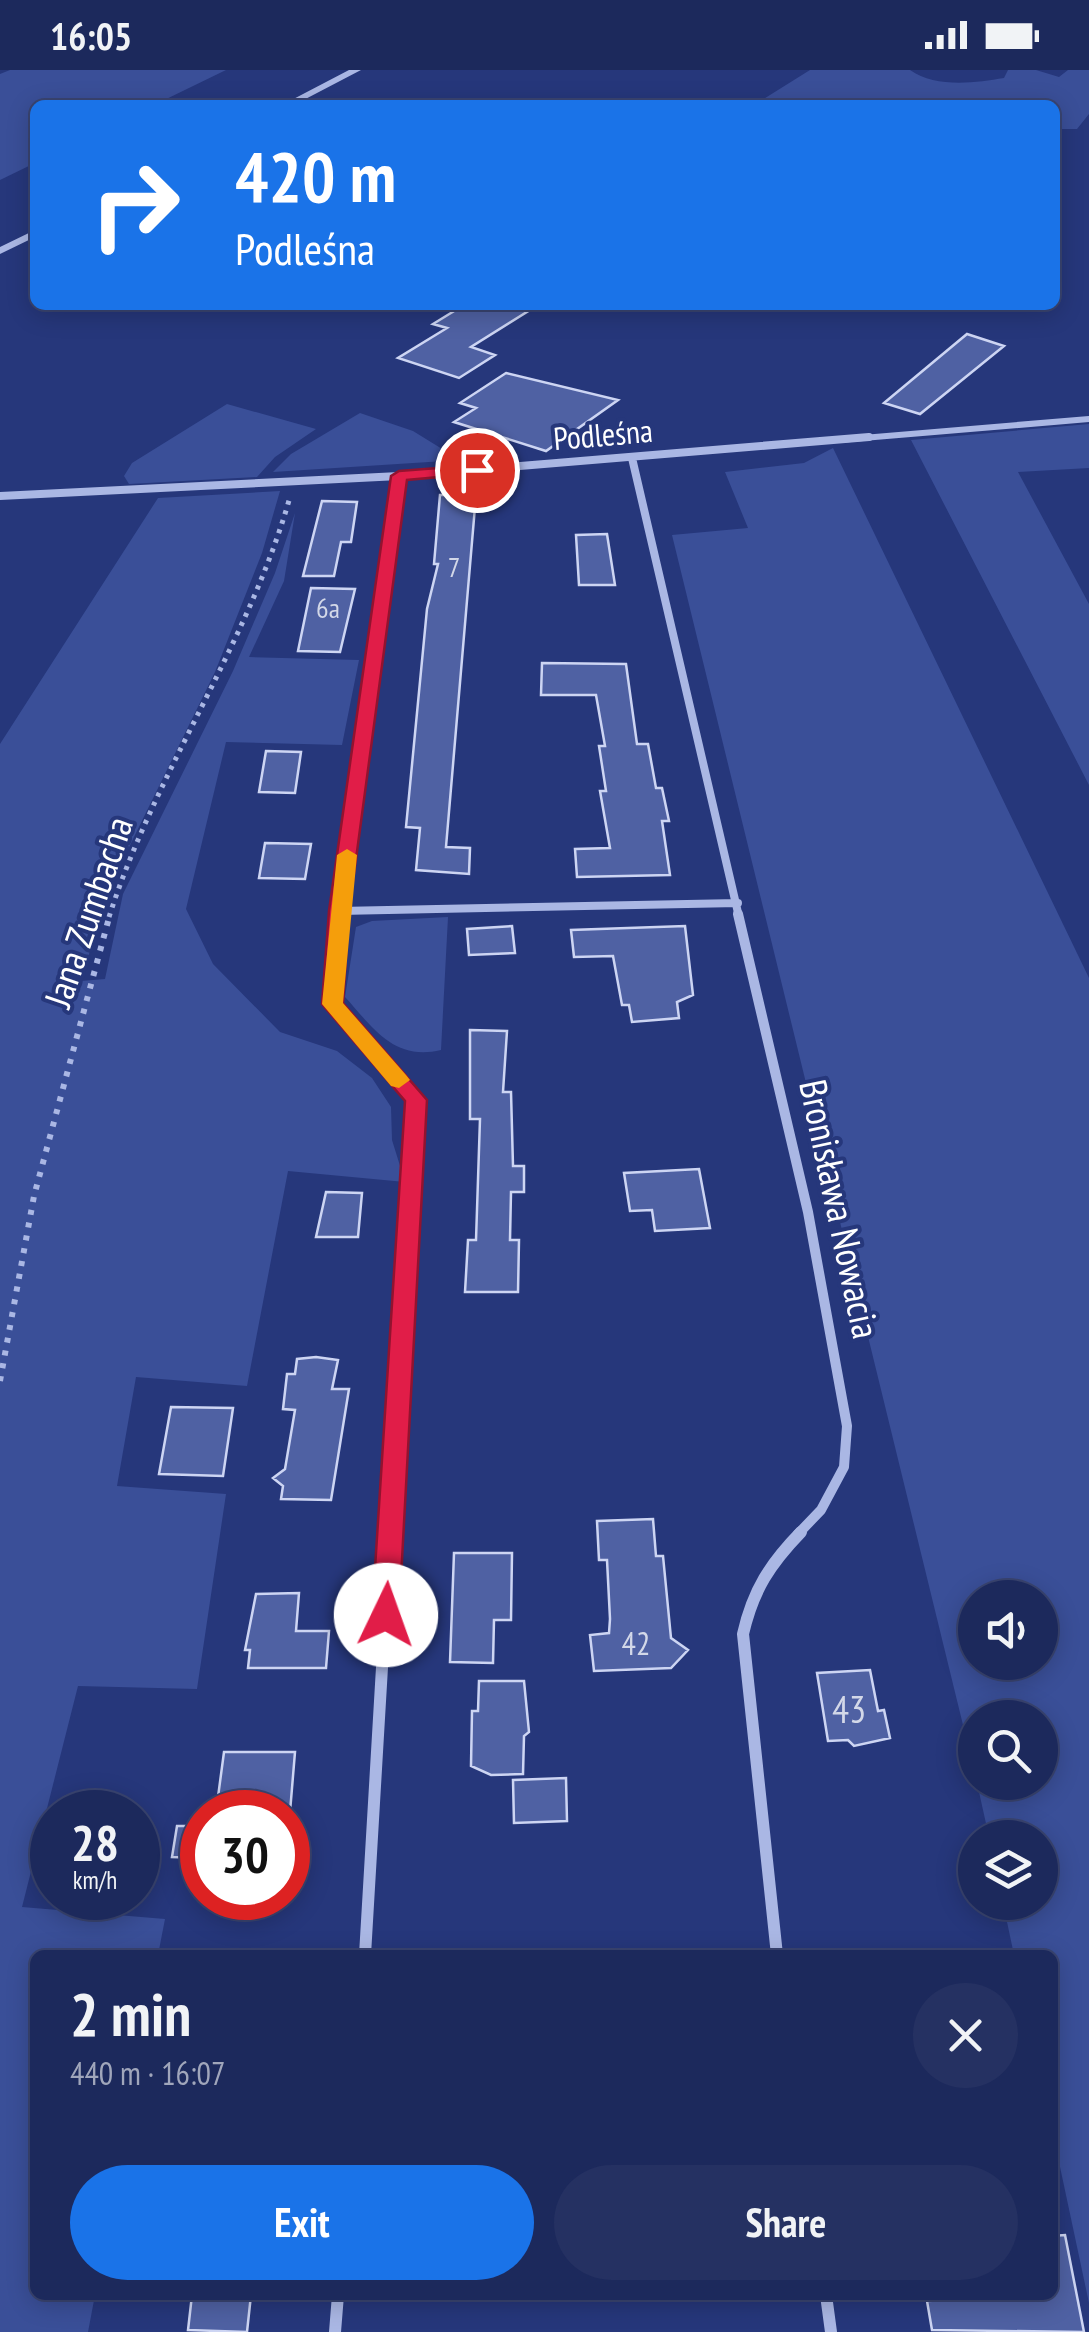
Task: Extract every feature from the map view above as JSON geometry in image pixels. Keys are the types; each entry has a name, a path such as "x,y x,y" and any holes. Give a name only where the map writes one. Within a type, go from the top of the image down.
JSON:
{"street":[{"path":"297,100 356,70"},
{"path":"0,251 30,236"},
{"name":"Podleśna","path":"0,496 399,476 1089,419"},
{"name":"Bronisława Nowacia","path":"632,458 812,1230 847,1426 844,1468 821,1510 770,1564 750,1597 743,1634 777,1950"},
{"path":"365,1950 416,1100 333,1004 339,911 399,476"},
{"path":"339,911 738,902"},
{"path":"334,2332 337,2300"},
{"path":"827,2300 832,2332"}],"path":[{"name":"Jana Zumbacha","path":"0,1381 32,1206 118,890 155,806 229,666 282,529 293,482"}],"shaded area":[{"path":"10,70 226,70 164,100 30,100 30,165 0,180 0,74"},
{"path":"810,70 910,70 931,80 956,83 1004,78 1008,70 1036,70 1059,77 1068,70 1089,70 1089,114 1077,129 1060,129 1060,100 762,100"},
{"path":"227,404 316,429 275,457 257,477 129,484 124,476 132,463"},
{"path":"360,413 413,431 460,460 273,472 291,454"},
{"path":"1089,424 1089,468 1018,472 1089,604 1089,785 911,440"},
{"path":"833,448 1089,978 1089,2303 1058,2157 1058,1950 1013,1950 1007,1920 1058,1920 1058,1820 985,1820 981,1800 1058,1800 1058,1700 958,1700 958,1704 672,535 748,528 725,472 804,463"},
{"path":"280,491 262,553 215,672 108,890 81,981 105,979 123,894 233,671 275,573 295,513 284,581 249,657 359,660 342,745 226,742 186,909 213,964 280,1032 337,1051 372,1078 391,1107 392,1140 405,1182 288,1171 247,1386 136,1377 117,1486 226,1494 197,1689 78,1686 52,1790 30,1790 30,1875 22,1907 30,1908 30,1920 165,1919 159,1950 30,1950 30,2300 94,2300 88,2332 0,2332 0,744 158,498"},
{"path":"448,917 441,1050 410,1051 398,1047 386,1040 345,997 356,927 372,921"}],"building":[{"path":"456,310 530,310 471,347 495,355 459,378 398,358 447,328 433,324"},
{"path":"967,334 1004,346 920,414 884,403"},
{"path":"506,373 618,400 546,451 454,422 476,408 460,403"},
{"path":"440,495 476,495 446,847 470,848 469,874 416,870 420,828 406,827 427,609 438,564 434,564"},
{"path":"322,501 357,502 351,542 341,542 334,576 303,576"},
{"path":"607,534 615,585 579,585 576,535"},
{"path":"311,588 355,589 340,652 298,651"},
{"path":"542,663 626,664 637,744 648,744 656,788 662,788 669,821 662,821 670,875 577,877 575,849 610,848 600,791 606,791 599,746 605,746 596,695 541,695"},
{"path":"266,751 301,752 295,793 259,792"},
{"path":"265,843 311,844 305,879 259,878"},
{"path":"512,926 515,953 469,955 467,929"},
{"path":"685,926 693,995 677,1002 679,1018 632,1022 629,1005 622,1005 613,956 574,957 571,930"},
{"path":"470,1030 507,1031 503,1092 511,1092 513,1166 524,1166 524,1192 511,1192 510,1240 519,1240 518,1292 465,1292 468,1240 476,1240 480,1119 470,1119"},
{"path":"699,1169 710,1228 655,1231 652,1210 630,1211 624,1173"},
{"path":"326,1192 362,1193 358,1237 316,1237"},
{"path":"297,1359 338,1360 332,1389 349,1389 331,1500 281,1499 283,1486 273,1478 285,1469 295,1410 283,1409 287,1374 295,1374"},
{"path":"171,1407 233,1408 223,1476 159,1474"},
{"path":"653,1519 656,1556 663,1556 671,1638 688,1650 671,1668 594,1671 590,1635 609,1633 610,1619 607,1560 599,1560 597,1521"},
{"path":"454,1553 512,1553 511,1620 494,1620 493,1663 450,1662"},
{"path":"299,1593 296,1631 329,1631 326,1668 248,1668 250,1650 245,1650 256,1594"},
{"path":"870,1670 878,1711 884,1710 890,1738 854,1746 848,1740 828,1741 817,1673"},
{"path":"479,1681 524,1681 529,1732 524,1736 523,1774 491,1775 471,1766 472,1711 478,1711"},
{"path":"224,1752 295,1752 292,1790 219,1790"},
{"path":"566,1778 567,1821 514,1823 513,1780"},
{"path":"177,1826 180,1826 180,1857 172,1857"},
{"path":"1065,2235 1084,2332 932,2330 927,2301 1058,2300 1058,2236"},
{"path":"191,2300 250,2300 247,2332 188,2330"}],"slow traffic":[{"path":"347,855 333,1004 399,1080"}],"route":[{"path":"386,1615 416,1100 333,1004 339,911 399,476 477,470"}]}
